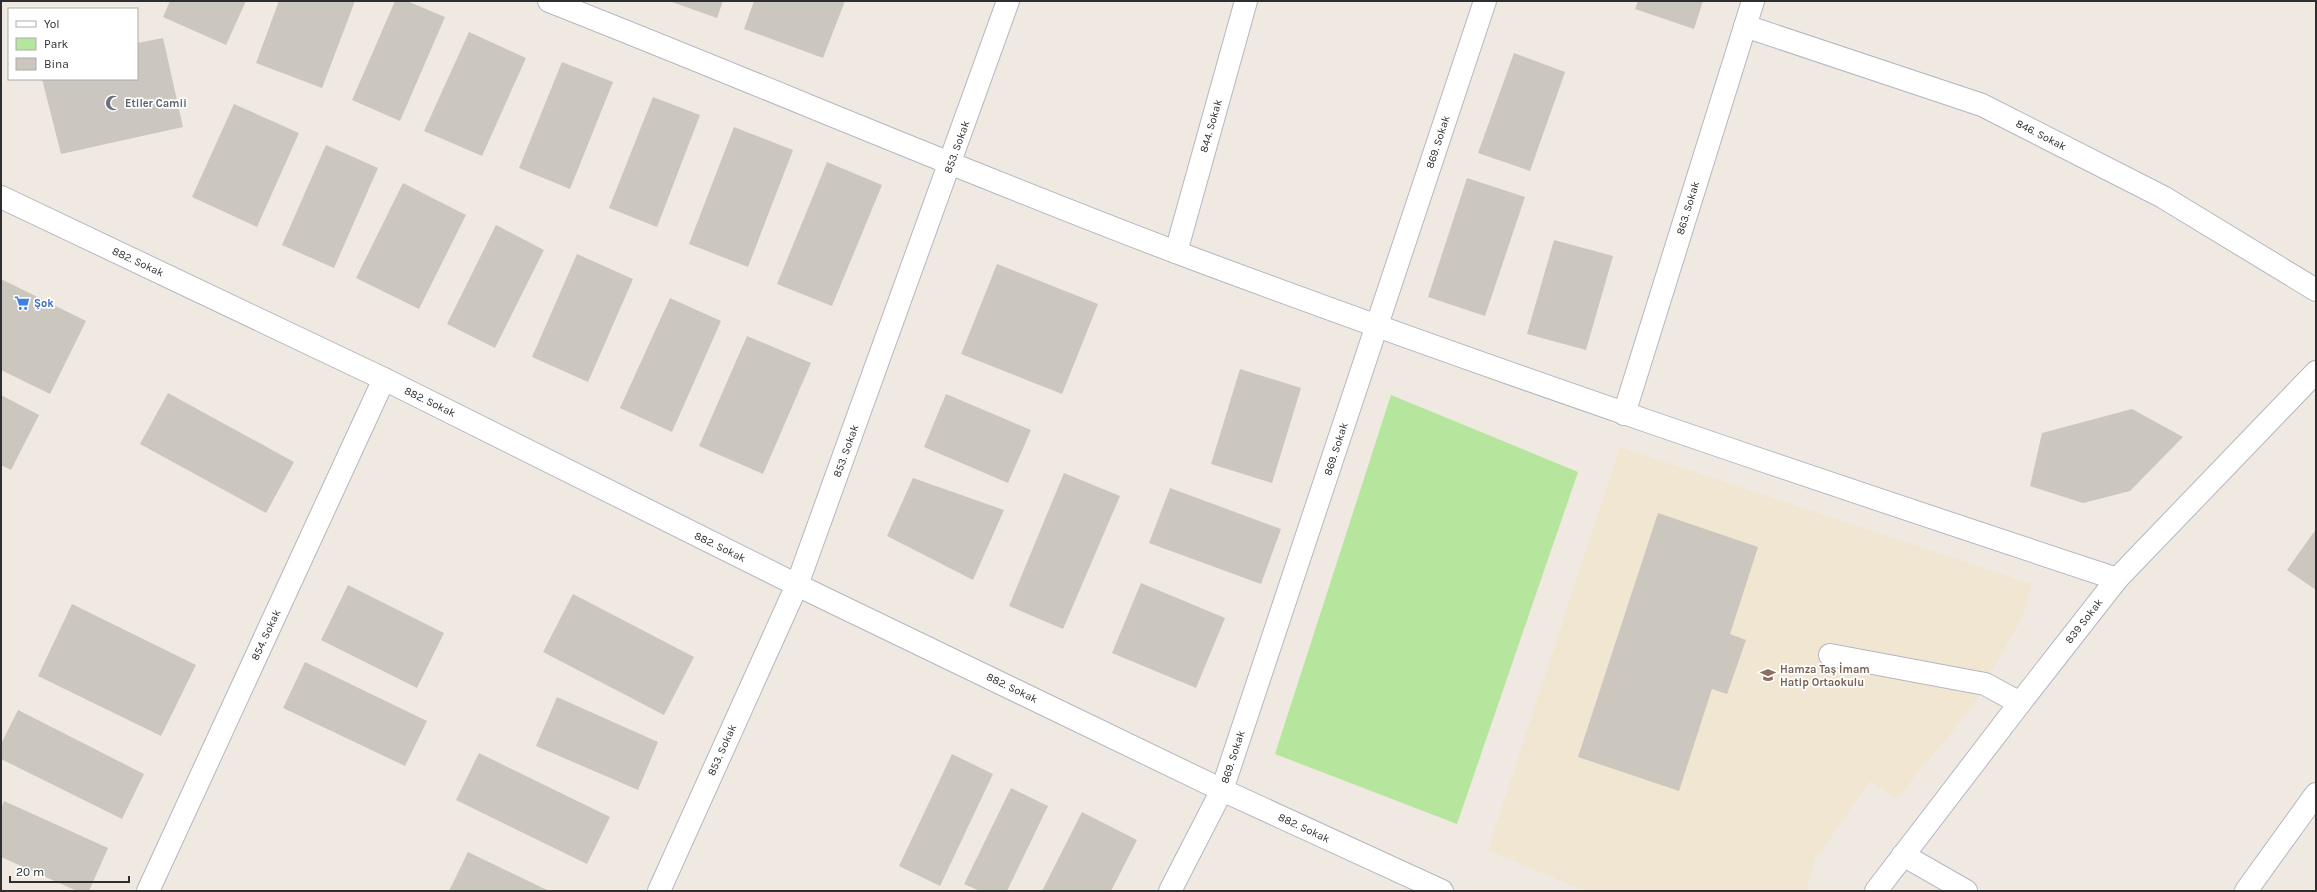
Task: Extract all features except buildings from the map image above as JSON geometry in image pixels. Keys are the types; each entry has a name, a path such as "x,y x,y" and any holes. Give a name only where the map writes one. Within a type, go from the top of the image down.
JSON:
{"street":[{"path":"549,1 594,9 951,163 1176,252 1377,326 1624,414 2117,579"},
{"name":"853. Sokak","path":"659,891 797,584 951,163 1008,1"},
{"name":"844. Sokak","path":"1176,252 1246,1"},
{"name":"869. Sokak","path":"1170,891 1222,790 1485,1"},
{"name":"863. Sokak","path":"1624,414 1753,1"},
{"name":"846. Sokak","path":"1745,26 1982,105 2163,197 2316,290"},
{"name":"882. Sokak","path":"1,197 384,379 797,584 1222,790 1442,891"},
{"name":"839 Sokak","path":"1876,891 2117,579 2316,372"},
{"name":"854. Sokak","path":"148,891 384,379"},
{"path":"1830,655 1985,684 2020,703"},
{"path":"2246,891 2316,794"},
{"path":"1903,856 1966,891"}],"shaded area":[{"name":"Hamza Taş İmam Hatip Ortaokulu","path":"1620,447 2032,584 2022,618 1970,710 1896,799 1870,781 1815,860 1806,891 1585,891 1488,850"}],"green space":[{"path":"1391,395 1578,472 1457,824 1275,754"}],"place":[{"name":"Etiler Camii","path":"113,103"},
{"name":"Şok","path":"22,303"},
{"name":"Hamza Taş İmam Hatip Ortaokulu","path":"1768,675"}]}
